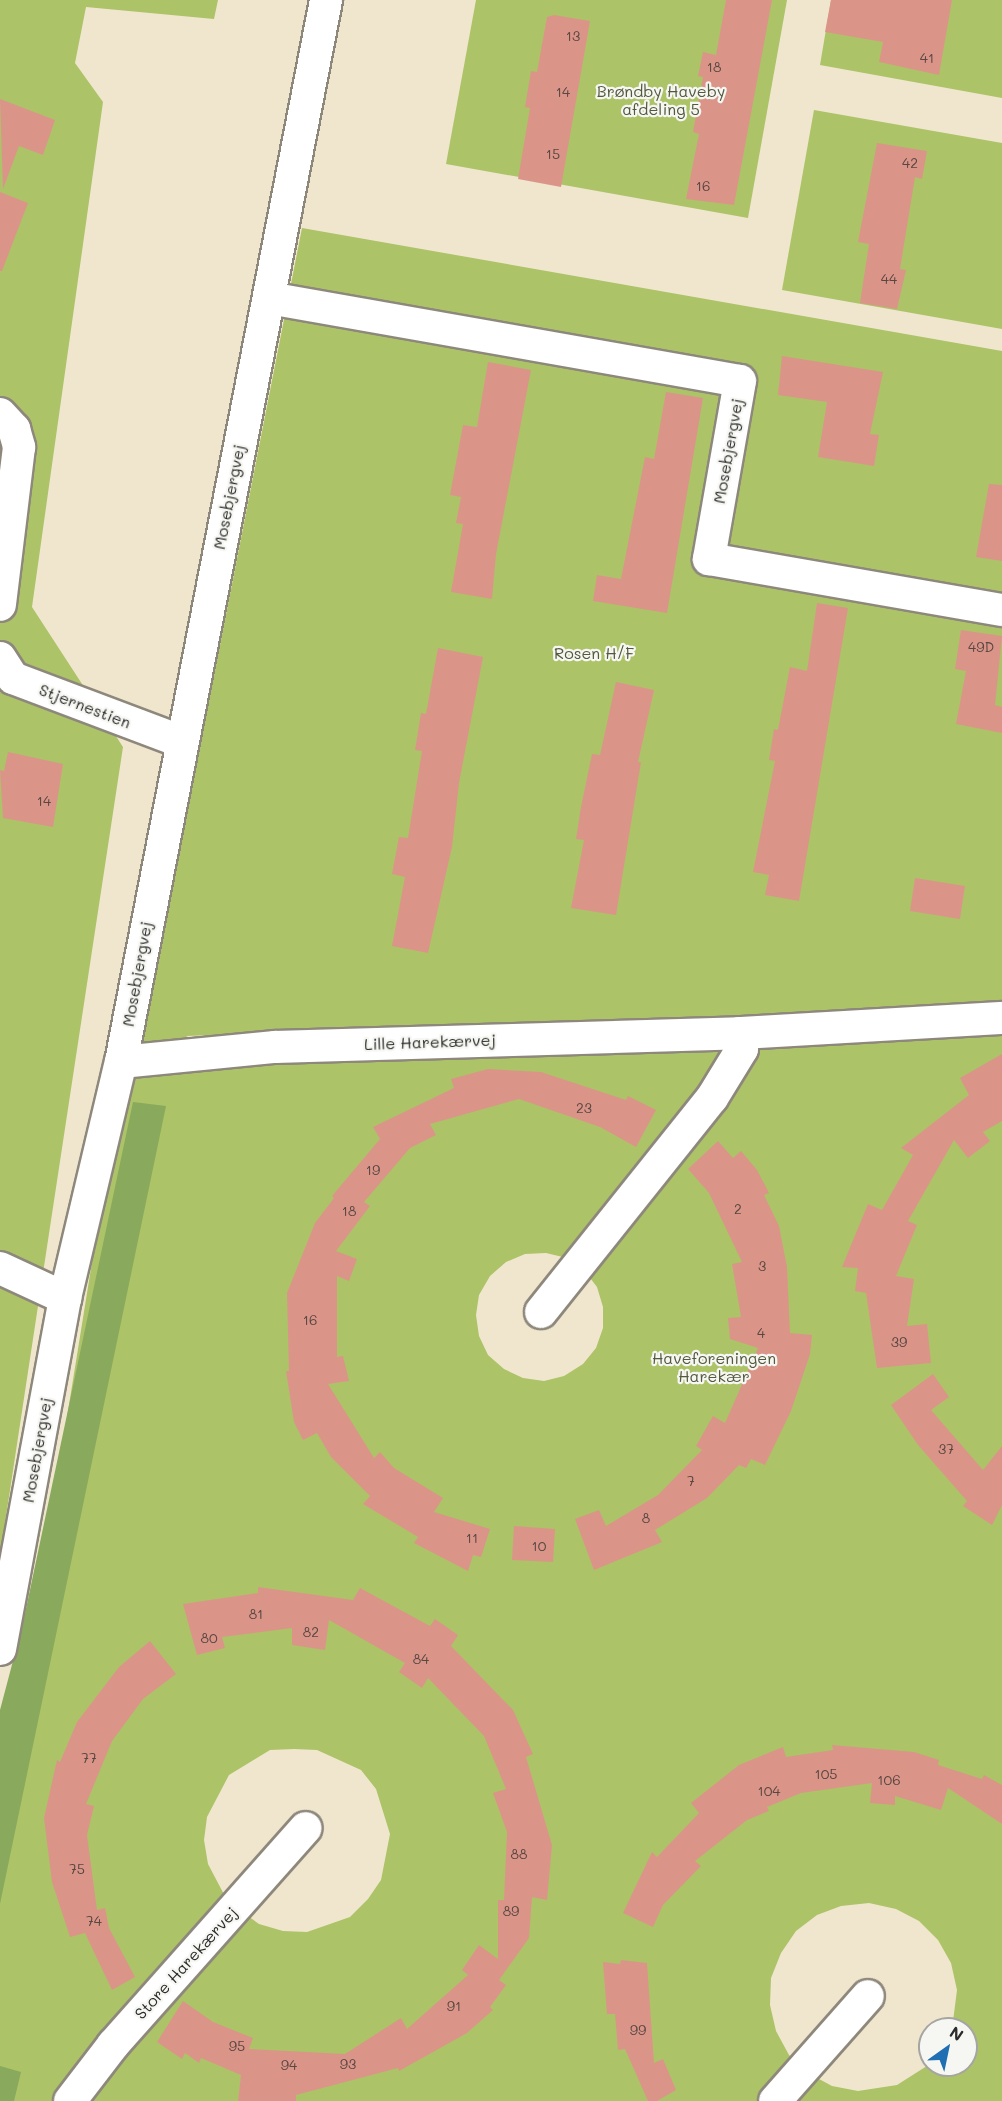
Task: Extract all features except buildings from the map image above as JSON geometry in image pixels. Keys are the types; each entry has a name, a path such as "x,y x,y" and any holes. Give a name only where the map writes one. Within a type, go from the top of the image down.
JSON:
{"street":[{"name":"Mosebjergvej","path":"0,1649 65,1298 121,1062 180,741 326,0"},
{"name":"Mosebjergvej","path":"269,298 740,381 709,559 1002,610"},
{"path":"0,414 14,429 19,447 0,605"},
{"name":"Stjernestien","path":"0,658 13,678 180,741"},
{"name":"Lille Harekærvej","path":"121,1062 275,1047 740,1033 1002,1018"},
{"path":"541,1312 712,1098 742,1049 740,1033"},
{"path":"0,1268 65,1298"},
{"name":"Store Harekærvej","path":"70,2101 113,2045 306,1828"},
{"path":"775,2101 868,1996"}],"green space":[{"path":"0,0 218,0 214,19 86,7 75,63 103,102 32,607 123,747 0,1556"},
{"name":"Brøndby Haveby afdeling 5","path":"476,0 787,0 748,218 446,164"},
{"path":"831,0 1002,0 1002,98 820,65"},
{"path":"814,110 1002,143 1002,329 782,290"},
{"path":"302,228 1002,351 1002,1007 186,1036 195,1041 1002,1015 1002,2101 0,2101 0,1832 134,1002 148,1011","holes":["546,1253 567,1258 584,1270 597,1287 603,1307 603,1328 596,1348 583,1364 564,1376 544,1381 523,1378 504,1369 488,1355 479,1336 476,1315 479,1295 490,1276 506,1262 525,1254","270,1750 317,1750 361,1770 376,1789 390,1834 381,1880 368,1899 350,1917 307,1932 283,1931 259,1924 228,1902 208,1864 204,1840 207,1817 229,1775","869,1903 896,1909 919,1921 938,1940 951,1963 957,1990 954,2017 978,2017 978,2077 918,2077 918,2072 897,2085 858,2091 832,2086 808,2073 789,2055 776,2031 770,2005 771,1978 781,1953 796,1931 817,1915 841,1906"]},
{"path":"133,1102 166,1106 0,1904 0,1710 23,1623"},
{"path":"0,2066 21,2072 14,2101 0,2101"}],"park label":[{"name":"Rosen H/F","path":"594,653"},
{"name":"Haveforeningen Harekær","path":"714,1367"}]}
